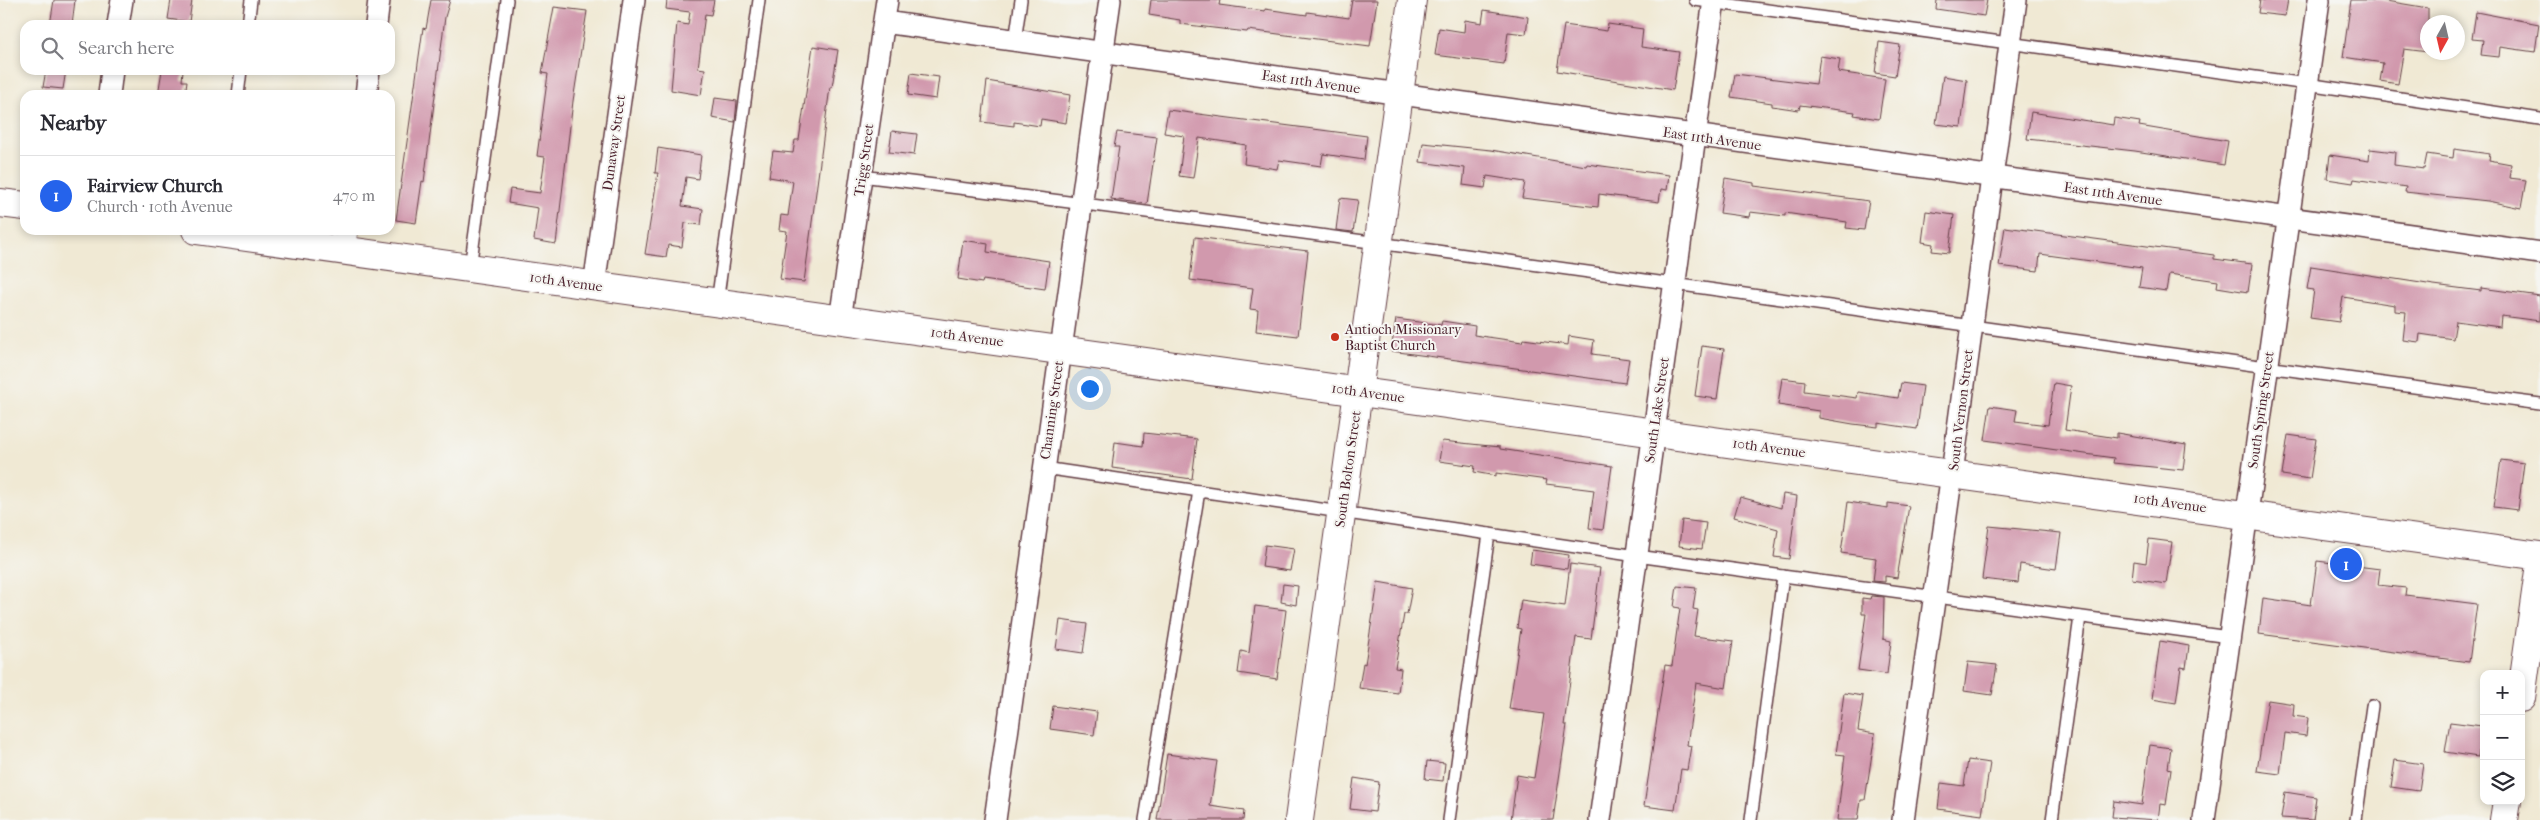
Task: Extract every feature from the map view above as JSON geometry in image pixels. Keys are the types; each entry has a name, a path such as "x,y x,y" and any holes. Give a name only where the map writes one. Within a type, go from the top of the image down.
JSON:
{"main road":[{"name":"South Bolton Street","path":"1299,820 1412,0"},
{"path":"0,203 20,205"},
{"name":"10th Avenue","path":"271,235 345,240 470,268 594,286 2540,556"},
{"path":"2526,686 2540,564"},
{"path":"2504,820 2506,805"}],"street":[{"path":"119,20 122,0"},
{"path":"377,20 379,0"},
{"name":"Dunaway Street","path":"594,286 634,0"},
{"name":"Trigg Street","path":"840,320 887,0"},
{"name":"Channing Street","path":"995,820 1110,0"},
{"name":"South Vernon Street","path":"1903,820 1952,473 1990,176 2016,0"},
{"name":"South Spring Street","path":"2204,820 2319,0"},
{"name":"South Lake Street","path":"1600,820 1696,137 1707,1"},
{"name":"East 11th Avenue","path":"884,22 1696,137 2540,253"},
{"path":"110,90 111,75"},
{"path":"367,90 368,75"}],"lane":[{"path":"249,20 251,0"},
{"path":"470,268 507,0"},
{"path":"717,302 759,0"},
{"path":"1015,41 1021,0"},
{"path":"1707,1 2307,84 2540,119"},
{"path":"239,90 240,75"},
{"path":"862,176 1082,202 1378,244 1675,283 2267,368 2540,404"},
{"path":"1044,468 1637,556 2229,638"},
{"path":"1145,820 1198,491"},
{"path":"1449,820 1489,534"},
{"path":"1751,820 1783,576"},
{"path":"2052,820 2080,617"},
{"path":"2356,820 2372,706"}],"building":[{"path":"54,0 75,0 73,20 51,20"},
{"path":"171,0 192,0 189,20 168,19"},
{"path":"431,0 450,0 445,17 424,182 422,181 416,223 396,220 423,28 426,29"},
{"path":"667,0 714,0 711,15 705,14 698,68 705,69 701,95 671,90 677,23 688,25 690,12 666,9"},
{"path":"1151,0 1220,0 1219,5 1307,15 1307,12 1349,18 1352,0 1377,0 1370,46 1248,30 1247,32 1180,24 1180,20 1149,15"},
{"path":"1937,0 1987,0 1984,16 1936,9"},
{"path":"2260,0 2288,0 2285,16 2258,13"},
{"path":"2351,0 2380,0 2428,8 2428,15 2420,15 2420,51 2404,49 2398,84 2380,81 2383,63 2343,57"},
{"path":"554,7 587,11 573,101 556,244 534,240 538,208 508,203 510,189 540,193 545,157 537,156 548,74 542,73"},
{"path":"1484,10 1528,17 1526,34 1508,32 1504,64 1435,55 1439,28 1464,32 1465,20 1482,23"},
{"path":"2476,12 2539,24 2535,52 2500,47 2499,57 2481,55 2483,40 2472,39"},
{"path":"1608,24 1643,29 1641,47 1679,52 1673,90 1557,71 1564,25 1607,31"},
{"path":"1879,42 1900,45 1895,76 1875,73"},
{"path":"813,46 838,50 832,87 830,87 804,282 780,279 787,231 779,230 781,215 788,216 793,181 769,177 773,151 793,153 795,140 799,140"},
{"path":"1820,56 1840,59 1838,72 1885,79 1879,119 1854,115 1855,112 1800,105 1799,110 1772,106 1772,103 1731,97 1735,74 1816,84"},
{"path":"911,73 939,77 936,99 908,95"},
{"path":"45,75 65,75 63,89 43,87"},
{"path":"161,75 183,75 182,81 187,81 186,90 159,90"},
{"path":"1943,76 1967,80 1961,127 1936,124"},
{"path":"987,81 1070,95 1066,123 1041,119 1040,126 1014,122 1014,126 982,122"},
{"path":"715,98 737,101 735,122 712,118"},
{"path":"1168,110 1367,136 1364,160 1323,154 1321,166 1279,160 1277,169 1244,164 1246,145 1199,138 1193,178 1179,176 1184,136 1164,133"},
{"path":"2031,112 2113,125 2114,118 2140,122 2139,126 2228,141 2224,165 2135,151 2027,139"},
{"path":"892,131 917,134 914,155 889,152"},
{"path":"1117,132 1157,137 1147,204 1111,199 1119,147 1114,147"},
{"path":"1423,143 1491,150 1586,166 1587,164 1669,175 1667,190 1661,189 1659,202 1599,194 1598,207 1522,198 1525,182 1487,176 1485,188 1463,185 1465,168 1420,162"},
{"path":"658,148 701,155 698,179 686,177 682,206 703,209 701,225 685,223 682,247 668,245 666,257 645,254 658,173 655,173"},
{"path":"2370,149 2395,152 2394,165 2424,169 2427,154 2453,158 2454,149 2490,154 2489,160 2511,164 2509,178 2526,180 2521,208 2488,201 2405,192 2406,187 2354,179 2353,183 2327,179 2330,155 2369,161"},
{"path":"1725,178 1754,183 1754,186 1869,201 1864,230 1846,228 1847,222 1785,213 1785,216 1750,212 1749,217 1720,213"},
{"path":"1340,198 1358,200 1353,232 1336,230"},
{"path":"1926,211 1954,215 1949,253 1932,251 1933,244 1922,242"},
{"path":"2005,227 2214,255 2214,259 2252,264 2248,292 2217,287 2218,281 2169,274 2166,291 2139,287 2142,268 2040,254 2038,271 1999,266"},
{"path":"1195,237 1308,251 1298,336 1256,331 1258,310 1250,309 1253,288 1190,280"},
{"path":"963,240 988,244 987,252 1049,261 1045,289 983,280 982,283 958,279"},
{"path":"2311,266 2434,285 2481,291 2481,288 2540,296 2540,321 2501,316 2500,327 2456,321 2453,339 2420,334 2419,342 2403,340 2406,312 2395,311 2395,305 2343,297 2339,322 2310,318 2314,290 2307,289"},
{"path":"1396,319 1441,325 1442,321 1475,326 1474,335 1522,342 1523,339 1568,345 1569,336 1594,340 1592,354 1629,359 1625,383 1391,351"},
{"path":"1702,346 1724,349 1717,399 1695,396"},
{"path":"1782,378 1805,381 1804,391 1857,398 1858,392 1898,398 1901,383 1923,386 1917,429 1878,423 1878,427 1853,424 1819,418 1819,411 1778,405"},
{"path":"2054,383 2071,386 2065,430 2117,438 2117,433 2186,445 2183,470 2113,463 2114,458 1985,440 1990,406 2017,410 2015,421 2048,425"},
{"path":"1144,433 1197,439 1192,479 1112,468 1115,442 1143,446"},
{"path":"2288,435 2316,439 2310,479 2282,475"},
{"path":"1442,441 1500,447 1500,449 1612,466 1603,530 1589,528 1594,490 1546,484 1547,480 1496,473 1496,476 1474,472 1475,466 1439,461"},
{"path":"2501,460 2524,463 2518,510 2494,507"},
{"path":"1783,494 1797,496 1789,559 1774,557 1778,529 1734,517 1740,497 1781,508"},
{"path":"1848,502 1888,508 1888,503 1909,506 1897,578 1885,576 1885,582 1873,581 1876,558 1841,553"},
{"path":"1682,520 1706,523 1702,549 1679,546"},
{"path":"1989,526 2061,533 2056,569 2020,564 2018,583 1982,579"},
{"path":"2149,539 2172,542 2166,584 2132,579 2134,561 2146,563"},
{"path":"1265,545 1294,549 1290,571 1262,567"},
{"path":"1532,550 1569,555 1567,569 1530,564"},
{"path":"2317,561 2380,569 2378,585 2406,588 2405,595 2477,604 2469,662 2259,634 2263,598 2311,605"},
{"path":"1570,564 1600,568 1591,639 1576,637 1564,725 1567,725 1553,820 1511,820 1517,775 1534,778 1544,714 1509,709 1521,629 1517,628 1521,600 1565,606"},
{"path":"1378,582 1412,588 1407,614 1404,614 1395,668 1401,669 1398,693 1359,688 1363,663 1365,664"},
{"path":"1283,584 1298,586 1296,605 1281,602"},
{"path":"1677,586 1696,588 1693,609 1698,610 1694,636 1733,641 1726,688 1696,683 1687,745 1691,746 1687,770 1681,769 1675,810 1644,806 1665,665 1672,666 1680,608 1674,607"},
{"path":"1871,596 1884,597 1883,639 1891,641 1887,674 1858,670 1866,614 1862,614 1862,598 1870,599"},
{"path":"1255,606 1286,610 1277,679 1238,673 1241,651 1249,653"},
{"path":"1060,620 1087,624 1083,653 1056,649"},
{"path":"2160,641 2189,646 2186,668 2181,667 2176,703 2152,699"},
{"path":"1968,662 1997,665 1992,695 1964,691"},
{"path":"1844,693 1863,696 1858,731 1875,734 1865,800 1861,800 1858,820 1837,820 1845,755 1836,754"},
{"path":"2268,700 2294,704 2293,716 2308,718 2306,736 2285,733 2280,774 2257,771"},
{"path":"1053,706 1097,712 1094,735 1050,729"},
{"path":"2450,722 2480,726 2478,757 2445,752"},
{"path":"2150,745 2171,748 2168,768 2171,769 2166,805 2160,804 2158,820 2112,817 2114,801 2142,805"},
{"path":"1167,754 1217,761 1210,806 1244,811 1243,820 1157,820"},
{"path":"1968,760 1990,763 1982,815 1938,809 1941,783 1964,786"},
{"path":"2395,760 2423,764 2419,791 2391,787"},
{"path":"1427,761 1445,763 1443,781 1425,779"},
{"path":"1354,778 1379,782 1375,812 1350,809"},
{"path":"2285,792 2316,797 2313,820 2281,818"}],"place":[{"name":"Antioch Missionary Baptist Church","path":"1335,337"},
{"name":"Fairview Church","path":"2346,564"}]}
